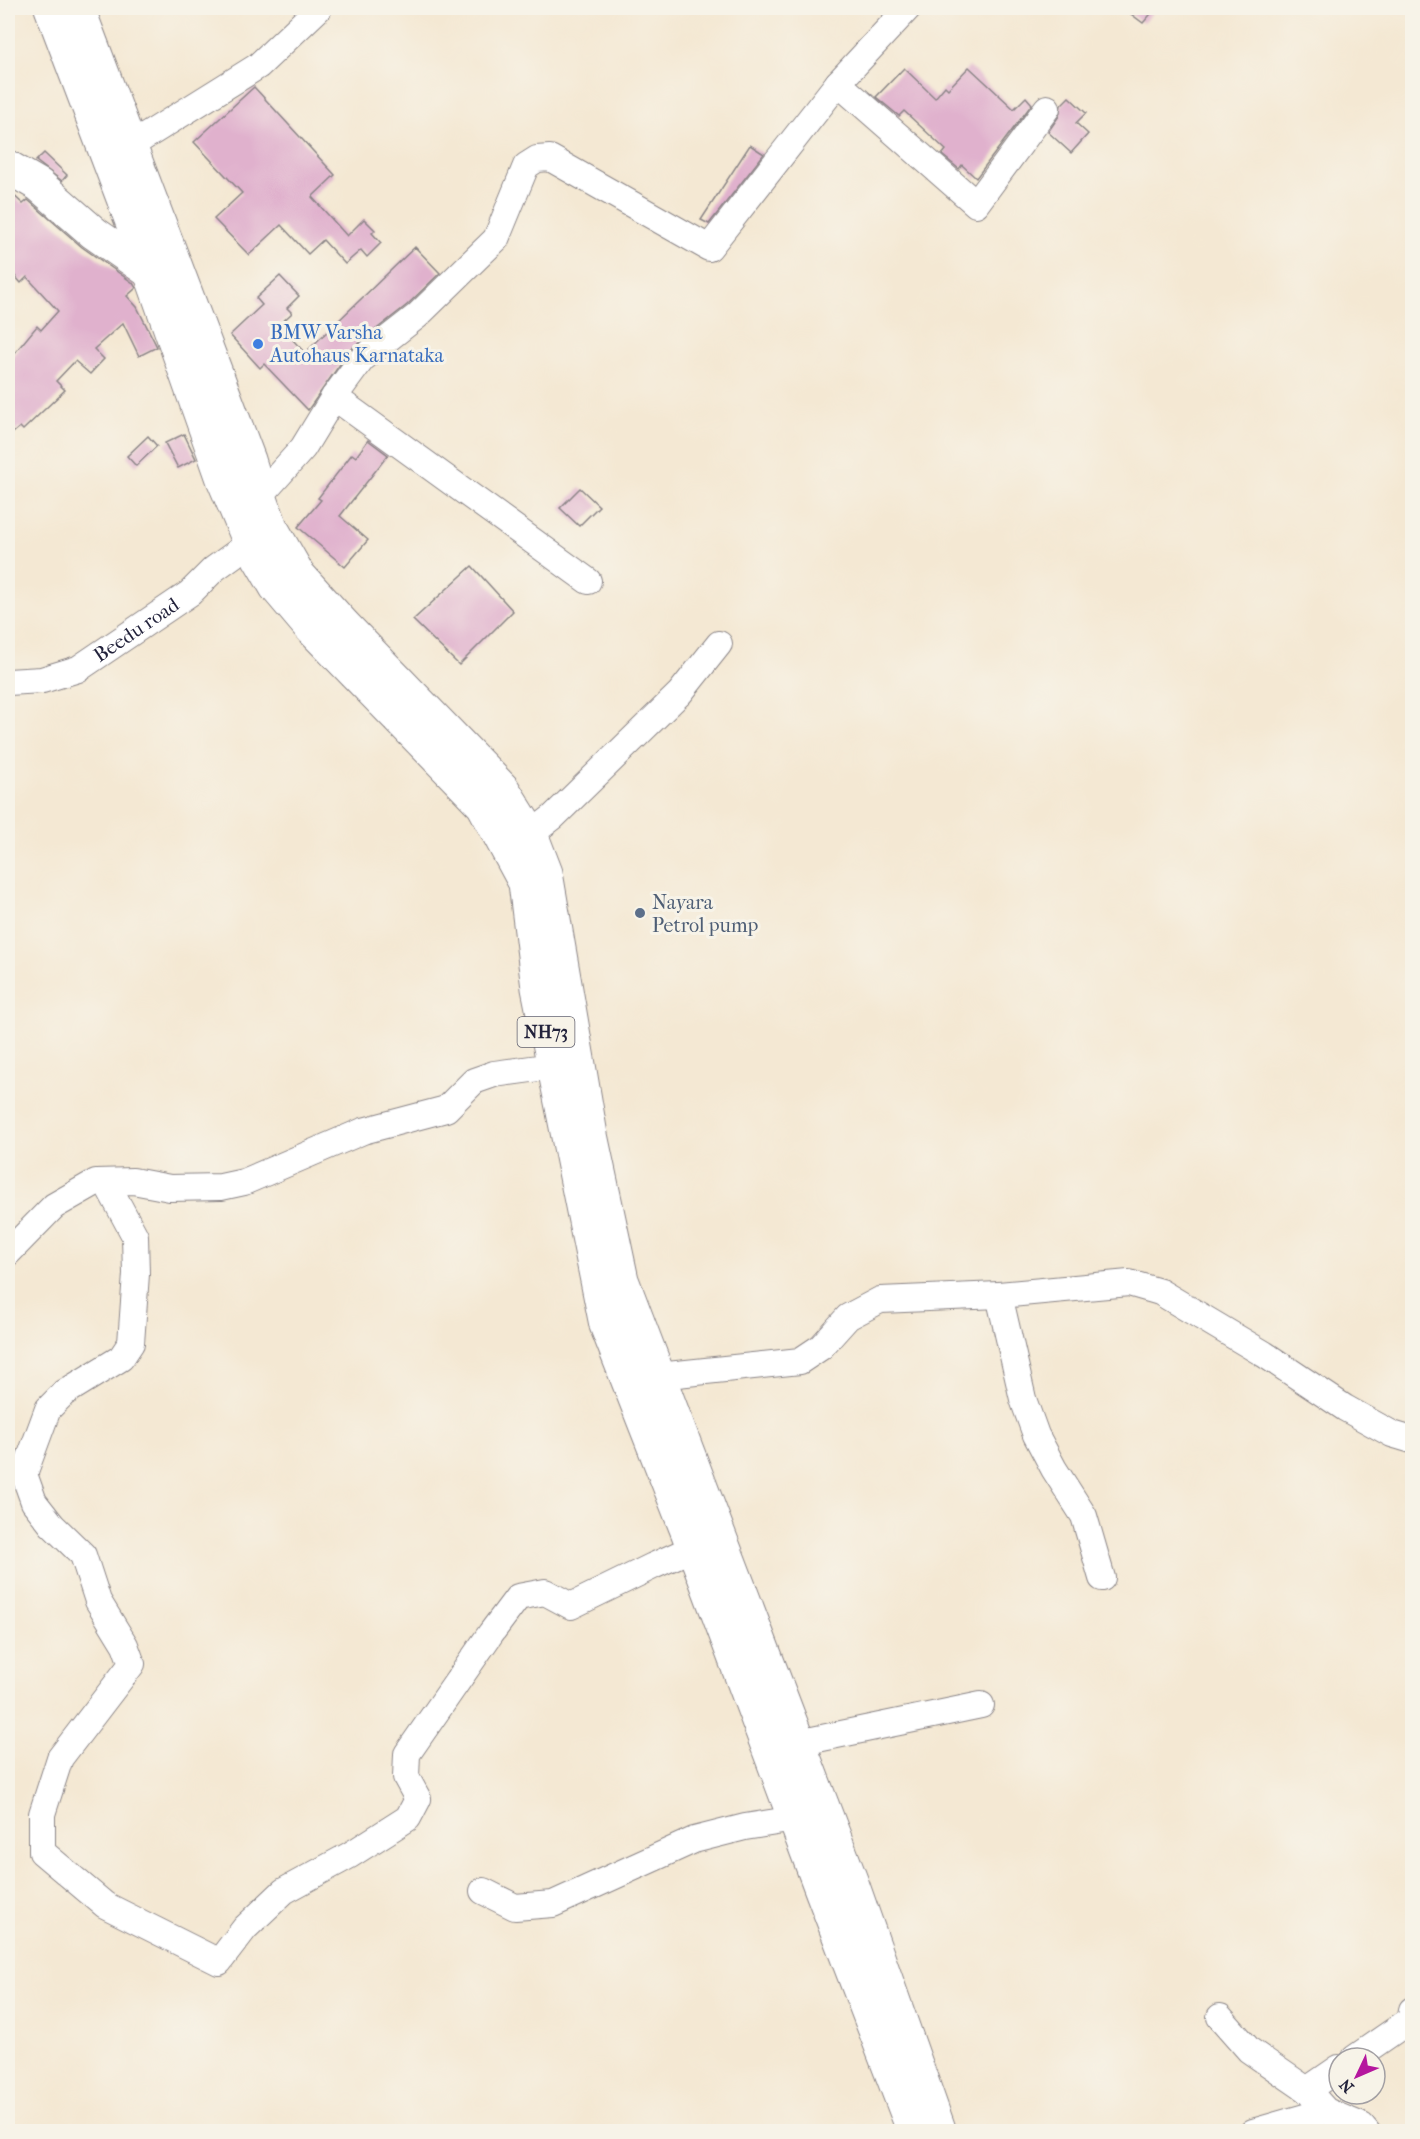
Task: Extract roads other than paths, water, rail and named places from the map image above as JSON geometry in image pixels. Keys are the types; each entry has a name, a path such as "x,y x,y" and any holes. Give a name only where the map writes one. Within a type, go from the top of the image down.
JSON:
{"main road":[{"name":"NH73","path":"51,8 249,460 271,527 298,574 502,789 531,834 546,873 591,1135 622,1280 852,1883 940,2132"},
{"name":"NH73","path":"78,8 130,146 223,479 250,543 276,587 309,626 483,805 525,883 538,988 606,1325 914,2132"},
{"path":"8,167 39,185 93,233 163,268"}],"street":[{"path":"130,146 258,66 319,8"},
{"path":"260,496 303,448 334,397 362,359 417,316 496,238 526,166 537,159 550,158 709,248 838,83 908,8"},
{"path":"838,83 976,204 1047,108"},
{"path":"334,397 588,581"},
{"name":"Beedu road","path":"8,682 42,680 78,669 190,593 214,569 250,543"},
{"path":"531,834 553,817 680,693 719,644"},
{"path":"8,1253 54,1206 96,1182 132,1181 170,1188 221,1187 244,1182 363,1131 446,1109 474,1081 494,1074 553,1066"},
{"path":"106,1182 135,1236 136,1274 131,1343 121,1358 64,1393 48,1409 24,1474 34,1502 52,1525 83,1555 98,1601 125,1645 132,1664 60,1758 42,1814 42,1851 105,1905 219,1962 245,1928 284,1891 350,1855 408,1818 418,1800 406,1777 407,1754 518,1597 545,1592 571,1606 693,1548"},
{"path":"658,1376 800,1361 821,1347 848,1317 880,1300 999,1295 1129,1283 1160,1292 1264,1354 1345,1408 1392,1434 1413,1440"},
{"path":"999,1295 1023,1398 1036,1435 1053,1469 1083,1516 1102,1578"},
{"path":"798,1743 981,1705"},
{"path":"483,1891 515,1907 553,1905 694,1840 745,1827 795,1819"},
{"path":"1372,2046 1410,2020 1413,2010"},
{"path":"1220,2017 1249,2050 1307,2090 1326,2110 1362,2126 1367,2132"},
{"path":"1307,2090 1327,2076"},
{"path":"1252,2132 1326,2110"}],"place":[{"name":"BMW Varsha Autohaus Karnataka","path":"258,344"},
{"name":"Nayara Petrol pump","path":"640,913"}]}
